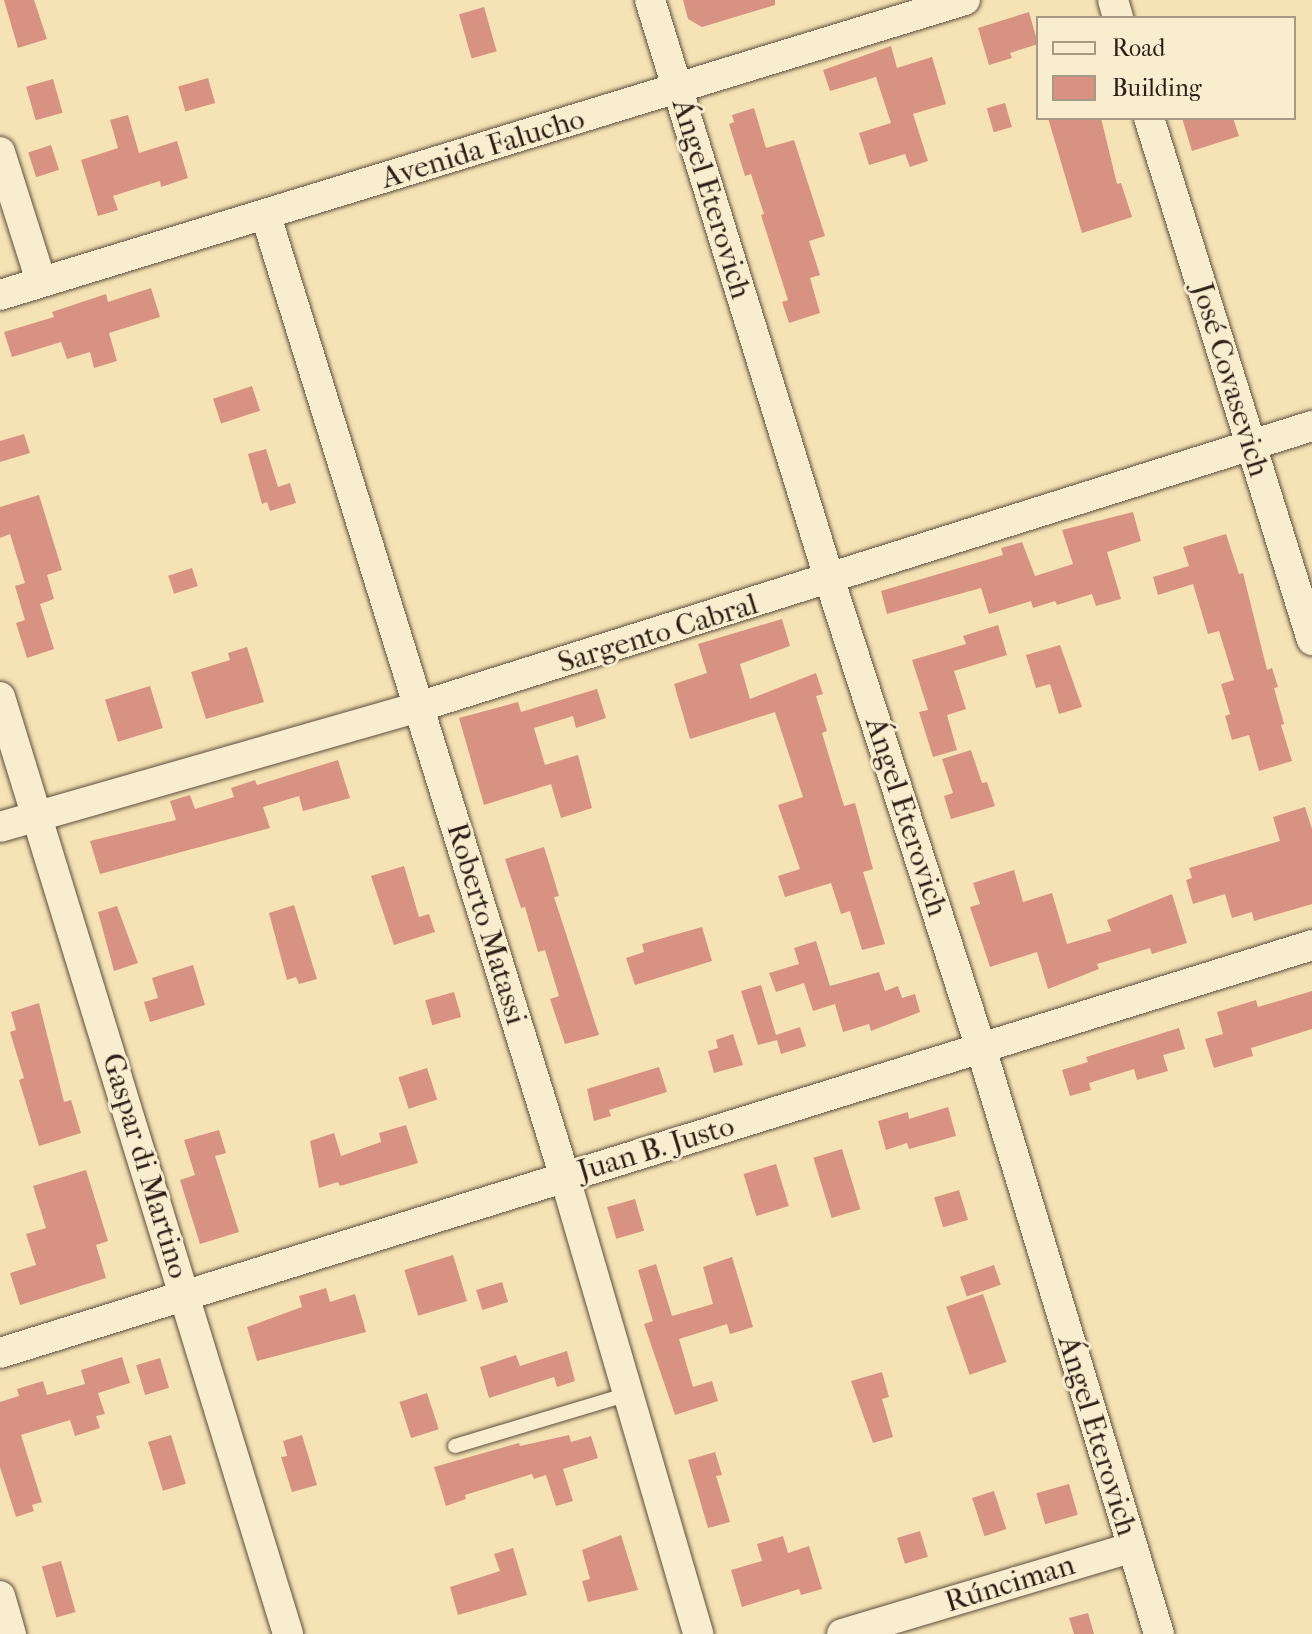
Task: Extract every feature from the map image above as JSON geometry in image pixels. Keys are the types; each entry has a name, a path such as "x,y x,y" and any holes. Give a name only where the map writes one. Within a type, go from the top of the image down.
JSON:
{"street":[{"name":"Ángel Eterovich","path":"650,0 830,581 981,1048 1159,1634"},
{"name":"Avenida Falucho","path":"0,295 965,0"},
{"name":"José Covasevich","path":"1150,120 1312,640"},
{"path":"0,152 41,281"},
{"name":"Roberto Matassi","path":"266,216 565,1178 698,1634"},
{"name":"Sargento Cabral","path":"0,827 418,707 830,581 1312,426"},
{"name":"Gaspar di Martino","path":"0,697 288,1634"},
{"name":"Juan B. Justo","path":"0,1353 1312,945"},
{"name":"Rúnciman","path":"842,1634 1131,1548"},
{"path":"0,1596 11,1634"}],"lane":[{"path":"455,1446 628,1394"}],"building":[{"path":"4,0 34,0 47,39 18,48"},
{"path":"683,0 775,0 775,5 702,27 688,19"},
{"path":"484,7 497,51 472,58 459,14"},
{"path":"1029,12 1036,45 1010,53 1012,58 989,65 978,28"},
{"path":"891,46 897,68 932,57 946,104 913,114 928,161 910,167 905,154 869,165 859,133 891,123 876,77 830,91 823,70"},
{"path":"208,78 215,103 185,112 178,87"},
{"path":"53,79 63,113 36,120 26,87"},
{"path":"1005,103 1012,127 994,132 987,108"},
{"path":"754,108 766,148 794,140 825,236 809,241 820,275 810,278 820,313 789,323 782,302 788,300 761,215 764,214 751,174 745,176 729,124 734,122 732,115"},
{"path":"128,115 139,153 177,141 188,178 161,187 160,181 113,196 118,210 98,216 81,160 118,148 110,120"},
{"path":"1049,120 1101,120 1117,184 1121,183 1132,217 1082,233"},
{"path":"1183,120 1234,120 1239,136 1192,151"},
{"path":"51,145 59,170 36,177 28,152"},
{"path":"151,288 160,317 109,333 117,361 94,368 90,352 67,359 61,342 12,357 4,332 54,317 52,312 106,294 108,302"},
{"path":"252,386 260,411 221,423 213,399"},
{"path":"24,434 30,453 0,462 0,441"},
{"path":"266,449 278,487 290,483 296,503 270,511 267,502 262,504 248,454"},
{"path":"39,495 62,570 47,575 54,599 40,604 54,649 27,658 16,623 25,620 15,586 25,583 10,534 0,538 0,507"},
{"path":"1133,512 1141,541 1107,552 1121,599 1096,606 1092,594 1057,605 1055,601 1033,608 1031,601 989,614 981,588 887,614 881,591 1003,555 1001,548 1022,542 1035,576 1073,564 1062,530"},
{"path":"1226,534 1239,574 1243,573 1267,670 1272,668 1278,687 1274,688 1284,724 1281,725 1292,761 1259,771 1249,735 1232,740 1225,716 1230,714 1221,684 1234,680 1219,631 1208,634 1193,584 1158,595 1153,577 1189,566 1183,547"},
{"path":"192,568 198,586 174,594 168,576"},
{"path":"782,619 790,646 740,664 750,699 816,673 823,694 816,696 827,731 822,733 844,806 855,803 873,869 863,872 885,944 862,950 850,911 841,914 831,883 785,897 778,876 800,869 778,805 803,797 775,712 690,739 674,684 707,673 698,644"},
{"path":"998,625 1007,655 954,671 966,709 947,715 957,750 933,757 919,712 928,710 912,660 966,644 963,636"},
{"path":"1060,645 1082,707 1059,714 1050,684 1036,688 1026,655"},
{"path":"247,647 264,702 206,719 191,672 230,660 228,653"},
{"path":"150,686 163,728 118,742 105,700"},
{"path":"597,689 606,718 576,728 573,716 534,728 545,765 578,755 592,808 561,818 551,784 484,805 459,718 518,702 521,712"},
{"path":"971,750 982,783 987,782 995,806 951,819 944,796 953,793 942,759"},
{"path":"338,760 350,798 303,811 299,796 263,807 270,828 100,874 90,841 176,820 170,801 190,795 195,809 234,797 231,788 255,780 257,785"},
{"path":"1305,807 1312,829 1312,904 1254,921 1252,912 1232,918 1225,894 1193,904 1186,880 1192,878 1189,868 1280,841 1273,817"},
{"path":"544,847 559,896 554,897 599,1035 565,1044 550,999 559,996 545,950 538,952 525,907 521,908 505,859"},
{"path":"404,866 419,917 429,914 435,932 394,945 371,876"},
{"path":"1014,870 1023,902 1052,893 1067,944 1111,931 1107,920 1172,894 1187,943 1152,954 1150,948 1097,964 1099,969 1048,989 1037,952 990,967 970,907 980,904 973,883"},
{"path":"294,905 317,979 299,984 296,977 287,980 269,913"},
{"path":"117,906 138,963 114,971 98,912"},
{"path":"702,927 712,961 635,985 626,958 644,952 642,944"},
{"path":"816,941 830,986 879,972 885,991 898,986 902,998 915,994 920,1012 871,1031 869,1024 843,1032 835,1004 813,1011 804,983 776,992 769,973 799,964 794,948"},
{"path":"193,965 205,1005 150,1022 144,1002 158,998 152,978"},
{"path":"761,985 776,1035 800,1027 806,1046 781,1054 777,1040 758,1045 741,991"},
{"path":"1312,991 1312,1029 1251,1048 1253,1056 1214,1068 1205,1039 1223,1034 1217,1012 1256,1000 1258,1007"},
{"path":"454,992 461,1017 432,1025 425,1000"},
{"path":"39,1003 64,1102 71,1100 81,1133 39,1146 19,1080 24,1078 10,1032 16,1030 11,1012"},
{"path":"1179,1028 1185,1049 1163,1055 1168,1071 1137,1080 1134,1069 1089,1083 1091,1090 1070,1096 1062,1070 1088,1062 1086,1057"},
{"path":"733,1034 743,1065 714,1073 708,1051 718,1048 716,1040"},
{"path":"659,1067 667,1092 609,1110 611,1116 594,1121 587,1089"},
{"path":"427,1068 437,1099 409,1109 398,1077"},
{"path":"948,1107 956,1136 909,1149 907,1143 886,1150 878,1121 908,1112 909,1119"},
{"path":"406,1125 418,1163 340,1186 338,1182 319,1188 310,1141 334,1133 341,1156 381,1142 379,1133"},
{"path":"219,1130 226,1153 215,1156 239,1232 200,1244 180,1180 195,1175 184,1140"},
{"path":"842,1149 860,1209 832,1218 813,1158"},
{"path":"776,1164 789,1206 756,1216 743,1174"},
{"path":"86,1170 108,1241 96,1245 106,1278 20,1305 10,1273 36,1265 26,1234 46,1228 33,1186"},
{"path":"959,1190 968,1220 943,1227 934,1198"},
{"path":"635,1199 644,1231 616,1239 607,1207"},
{"path":"453,1255 467,1301 418,1316 404,1270"},
{"path":"732,1257 753,1327 730,1334 727,1324 679,1339 693,1387 712,1381 718,1401 675,1415 644,1324 653,1321 638,1270 656,1264 672,1316 713,1304 703,1267"},
{"path":"994,1265 1001,1285 967,1297 960,1277"},
{"path":"502,1282 508,1302 482,1310 476,1290"},
{"path":"326,1288 330,1302 355,1294 366,1332 257,1361 247,1327 302,1307 299,1296"},
{"path":"983,1294 1006,1362 970,1375 946,1307"},
{"path":"567,1351 575,1381 557,1387 554,1377 489,1398 480,1367 516,1355 520,1366"},
{"path":"122,1357 130,1383 98,1393 105,1414 96,1416 100,1428 75,1436 70,1420 21,1435 42,1502 32,1505 34,1511 16,1517 0,1467 0,1402 19,1396 17,1389 43,1381 47,1395 85,1384 81,1370"},
{"path":"160,1358 169,1388 145,1395 136,1365"},
{"path":"882,1372 889,1397 882,1399 893,1437 873,1443 851,1381"},
{"path":"427,1393 439,1429 411,1438 399,1402"},
{"path":"171,1435 186,1484 163,1491 148,1442"},
{"path":"302,1435 317,1485 292,1492 281,1457 287,1456 283,1441"},
{"path":"569,1435 571,1442 591,1436 598,1458 563,1469 573,1501 556,1506 546,1475 534,1479 532,1474 465,1495 466,1499 446,1506 434,1467 519,1443 520,1446"},
{"path":"715,1452 722,1475 716,1476 730,1522 708,1528 688,1460"},
{"path":"1069,1484 1078,1515 1045,1524 1036,1493"},
{"path":"994,1491 1006,1529 984,1536 972,1498"},
{"path":"920,1531 928,1557 905,1564 897,1538"},
{"path":"621,1535 638,1590 588,1602 582,1581 590,1579 582,1550"},
{"path":"783,1536 788,1553 809,1546 822,1589 801,1595 799,1589 742,1607 731,1570 762,1561 757,1544"},
{"path":"513,1548 527,1595 458,1615 450,1587 500,1571 494,1554"},
{"path":"61,1561 76,1612 56,1617 42,1567"},
{"path":"1088,1613 1094,1634 1074,1634 1069,1618"}]}
